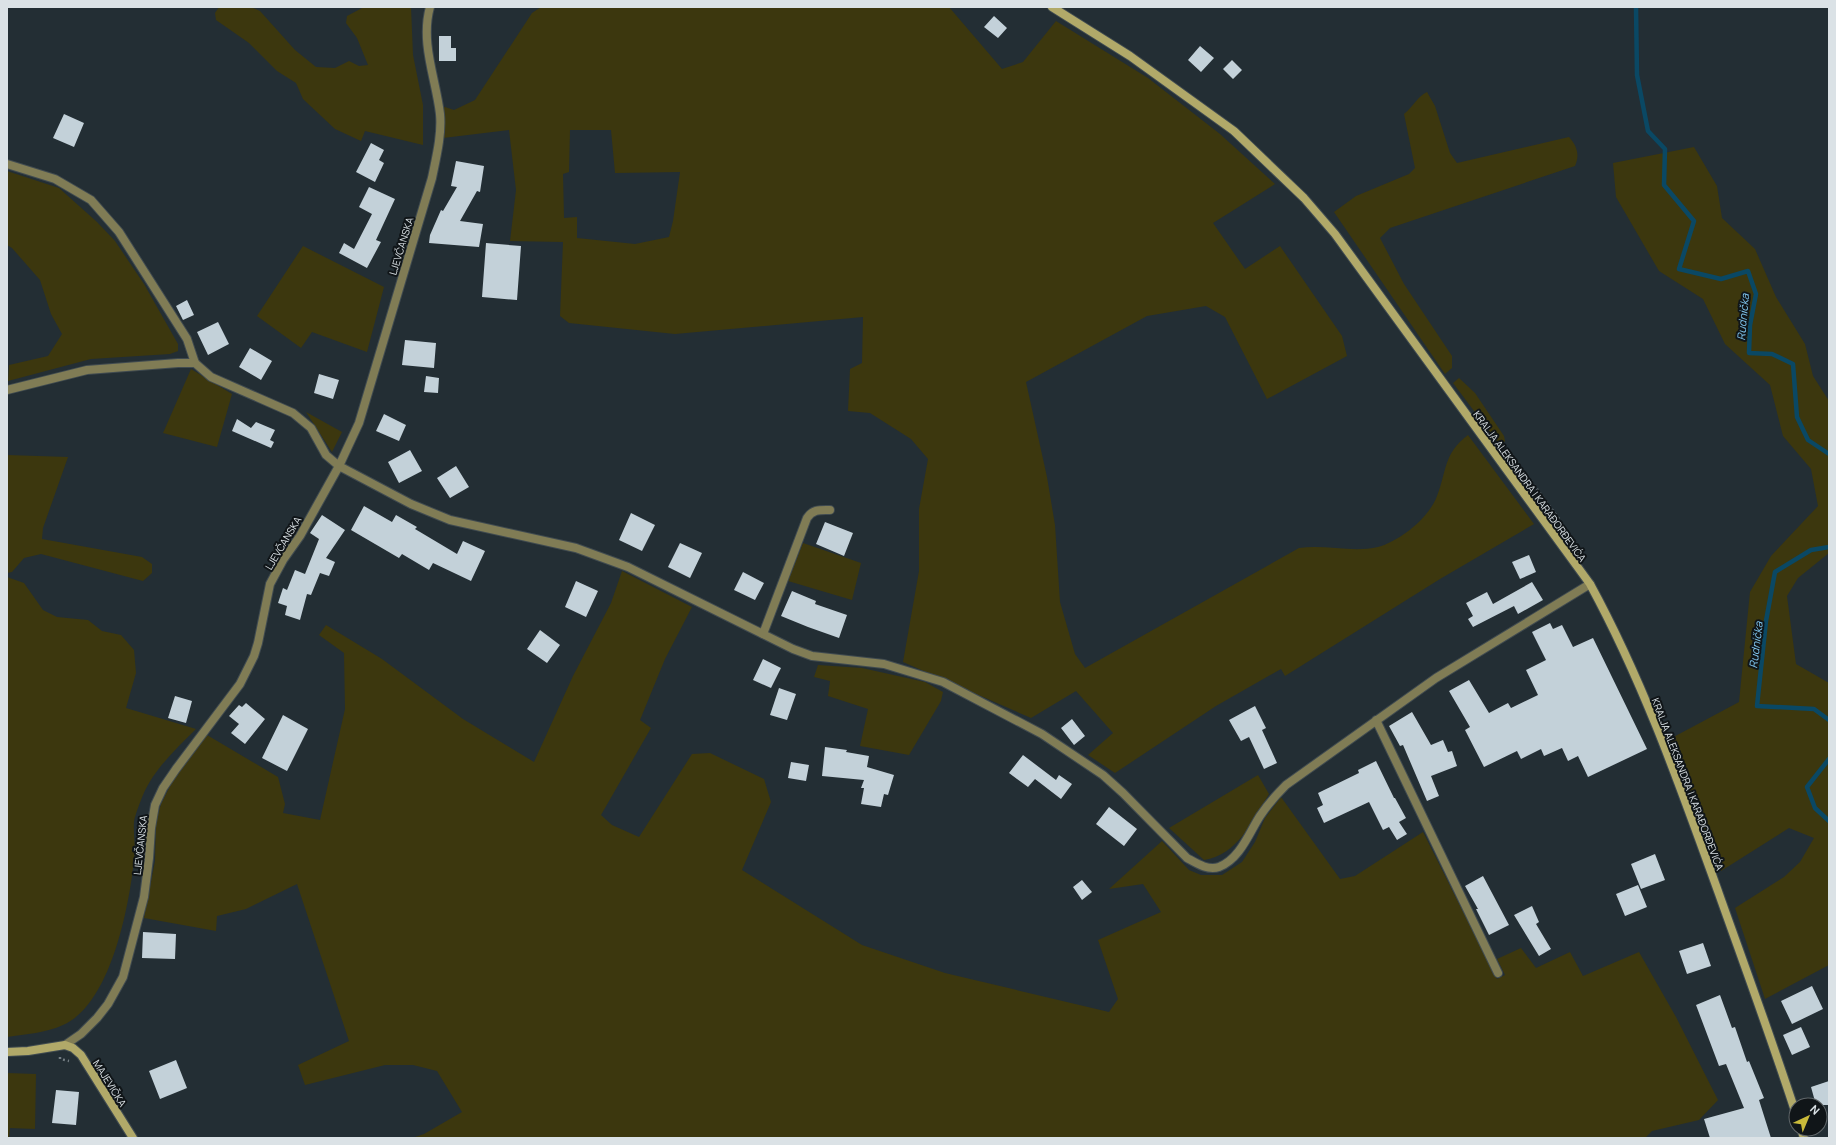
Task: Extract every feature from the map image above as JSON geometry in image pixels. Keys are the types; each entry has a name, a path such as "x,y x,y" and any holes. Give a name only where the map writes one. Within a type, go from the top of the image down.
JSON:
{"street":[{"name":"LJEVČANSKA","path":"7,1052 28,1051 61,1046 81,1034 108,1004 123,977 144,897 149,858 150,828 155,805 163,788 176,769 240,684 254,656 270,584 300,536 339,466 359,424 434,172 440,135 440,115 426,32 430,7"},
{"name":"KRALJA ALEKSANDRA I KARAĐORĐEVIĆA","path":"1052,7 1130,56 1234,131 1304,198 1335,234 1590,584 1606,614 1658,729 1710,869 1791,1097"},
{"path":"7,164 55,179 91,200 119,232 188,339 195,363 212,377 294,413 311,428 326,455 339,466 411,504 450,520 576,548 628,567 793,649 812,656 884,664 943,682 1042,734 1102,775 1123,793 1187,858 1200,865 1212,868 1219,867 1235,856 1274,797 1286,785 1376,720 1436,678 1590,584"},
{"path":"7,390 87,370 195,363"},
{"path":"763,634 807,518 811,512 817,510 830,510"},
{"path":"1376,720 1498,973"},
{"name":"MAJEVIČKA","path":"61,1046 73,1048 81,1055 133,1138"}],"path":[{"path":"1526,475 1563,525"},
{"path":"61,1046 60,1059 67,1060 75,1064"}],"shaded area":[{"path":"219,7 251,7 260,11 295,50 316,67 335,68 349,61 359,66 368,65 357,38 346,23 347,16 364,7 411,7 413,55 423,105 423,145 365,131 361,141 335,129 303,99 296,83 277,71 249,43 216,20 215,13"},
{"path":"541,7 949,7 1002,69 1023,62 1056,21 1148,78 1220,134 1275,184 1213,223 1245,269 1280,246 1342,336 1347,356 1267,399 1225,317 1206,306 1147,316 1026,382 1047,477 1055,525 1060,602 1075,654 1085,668 1299,548 1319,547 1368,549 1387,544 1395,540 1413,528 1428,512 1437,496 1450,456 1460,442 1468,435 1534,524 1440,579 1285,676 1281,669 1216,706 1115,773 1088,755 1113,733 1076,691 1031,718 903,662 919,571 919,509 928,459 911,439 870,413 848,411 850,369 862,363 863,317 675,334 569,323 560,316 563,242 510,241 516,190 509,130 443,138 442,106 454,110 475,100 532,13","holes":["570,130 611,130 615,173 680,172 673,221 669,237 635,244 577,238 577,217 564,218 563,174 569,172"]},
{"path":"1427,92 1435,106 1450,153 1457,163 1569,137 1577,151 1577,162 1575,166 1390,228 1380,238 1404,284 1452,356 1452,368 1445,374 1334,212 1356,196 1409,174 1415,168 1404,114 1420,97"},
{"path":"1694,147 1717,186 1722,218 1755,249 1776,297 1805,344 1813,376 1829,401 1829,553 1798,578 1787,596 1796,664 1829,683 1829,965 1765,999 1735,908 1784,877 1800,862 1814,838 1789,828 1721,871 1668,740 1739,702 1750,592 1771,556 1818,506 1811,469 1783,436 1770,385 1725,344 1703,299 1659,271 1616,197 1613,163"},
{"path":"7,171 59,188 97,222 115,241 144,284 178,344 178,351 170,354 91,359 8,381 9,365 48,356 62,334 51,314 40,280 12,248 7,245"},
{"path":"303,246 384,287 367,352 312,332 301,348 257,316"},
{"path":"191,369 232,394 217,447 163,433"},
{"path":"1459,378 1475,393 1504,436 1505,441 1501,447 1453,383"},
{"path":"306,412 342,432 332,452"},
{"path":"7,455 68,457 43,528 42,539 142,557 152,564 152,573 143,581 41,554 24,558 12,572 7,573"},
{"path":"803,543 861,563 852,600 788,581"},
{"path":"622,571 692,607 665,659 640,720 651,728 601,815 612,825 639,837 692,754 710,753 764,779 771,802 742,870 862,945 945,973 1109,1012 1118,999 1098,940 1161,912 1143,884 1109,889 1162,841 1189,870 1201,875 1222,875 1242,862 1255,842 1265,818 1281,797 1340,879 1355,876 1423,832 1497,979 1505,975 1497,959 1521,948 1536,968 1570,952 1583,976 1639,952 1676,1017 1718,1100 1699,1120 1652,1131 1645,1138 412,1138 424,1134 462,1112 437,1071 413,1065 385,1065 305,1085 298,1065 349,1041 297,884 246,909 217,916 216,931 144,918 155,861 156,821 161,804 174,778 207,735 278,777 285,804 283,813 320,820 345,709 344,653 319,635 326,625 382,659 463,719 534,762 573,676 611,603"},
{"path":"7,577 24,583 43,610 57,617 88,620 102,631 121,635 134,650 136,673 126,708 196,729 174,751 153,776 137,811 134,821 135,850 128,903 115,952 94,997 80,1014 63,1025 43,1032 7,1037"},
{"path":"818,665 862,668 925,682 943,692 941,701 909,755 860,746 868,709 828,696 830,681 814,677"},
{"path":"1258,775 1269,794 1243,835 1235,844 1216,857 1204,860 1169,828"},
{"path":"7,1073 36,1074 35,1129 10,1128 9,1138 7,1138"}],"building":[{"path":"994,16 1007,28 998,38 984,27"},
{"path":"439,36 451,36 451,48 456,48 456,61 439,61"},
{"path":"1200,46 1214,58 1201,72 1188,60"},
{"path":"1232,60 1242,70 1233,79 1223,69"},
{"path":"64,114 84,123 74,147 53,138"},
{"path":"371,143 384,150 379,160 384,163 375,182 356,172"},
{"path":"456,161 484,166 480,192 477,191 460,221 483,224 479,247 429,243 430,235 441,210 443,211 457,187 451,186"},
{"path":"369,187 395,199 376,240 381,242 367,268 339,253 344,243 354,249 372,214 359,207"},
{"path":"486,243 521,246 517,300 482,297"},
{"path":"187,300 194,315 183,320 176,306"},
{"path":"218,322 229,344 208,355 197,332"},
{"path":"405,340 436,343 434,368 402,365"},
{"path":"250,348 272,361 261,380 239,367"},
{"path":"319,374 339,380 333,399 314,393"},
{"path":"426,376 439,378 438,393 424,392"},
{"path":"384,414 406,425 399,441 376,431"},
{"path":"237,419 251,428 256,422 275,430 270,440 274,442 271,448 232,431"},
{"path":"410,450 422,471 399,483 388,462"},
{"path":"456,466 469,487 450,498 437,478"},
{"path":"364,506 392,522 396,515 417,527 415,529 457,554 463,541 485,551 471,581 433,563 429,570 402,554 399,558 351,530"},
{"path":"631,513 655,525 642,551 619,540"},
{"path":"322,515 345,530 326,558 335,562 329,576 320,573 311,595 307,594 300,620 285,615 287,606 278,603 283,588 287,590 295,570 305,574 319,539 310,533"},
{"path":"825,522 853,533 844,556 816,544"},
{"path":"680,543 702,553 690,578 668,567"},
{"path":"1529,555 1536,572 1520,579 1512,562"},
{"path":"743,572 764,583 755,600 734,590"},
{"path":"576,581 598,591 586,617 565,607"},
{"path":"1532,582 1543,600 1518,614 1514,606 1473,627 1468,619 1473,616 1466,603 1487,592 1493,604"},
{"path":"792,591 816,601 815,604 847,615 839,638 781,616"},
{"path":"1550,623 1553,629 1562,625 1573,647 1593,638 1647,749 1588,777 1578,756 1568,761 1562,748 1544,756 1541,749 1521,759 1517,751 1484,767 1465,730 1470,727 1449,691 1469,680 1489,713 1508,703 1511,708 1538,695 1526,670 1546,660 1532,632"},
{"path":"540,630 560,645 547,663 527,649"},
{"path":"763,659 781,668 771,688 753,680"},
{"path":"779,688 796,694 787,720 770,715"},
{"path":"175,696 192,701 186,723 168,718"},
{"path":"246,703 265,719 245,744 231,733 239,724 229,716 239,705 242,707"},
{"path":"1255,706 1266,728 1262,730 1277,763 1264,769 1249,737 1241,741 1229,720"},
{"path":"1412,712 1431,745 1443,740 1448,752 1452,751 1457,766 1431,776 1439,796 1427,801 1403,745 1400,746 1389,726"},
{"path":"283,715 308,729 287,771 262,758"},
{"path":"1072,719 1085,736 1074,745 1061,728"},
{"path":"825,747 847,750 846,752 869,756 867,767 894,775 888,795 884,794 881,807 861,804 864,788 861,788 864,780 822,776"},
{"path":"1023,755 1056,780 1059,775 1072,784 1061,799 1035,779 1028,787 1009,773"},
{"path":"1376,761 1394,798 1406,818 1399,822 1407,834 1397,840 1389,827 1383,830 1369,802 1324,823 1317,808 1323,805 1318,793 1359,773 1358,770"},
{"path":"791,762 809,765 806,781 788,778"},
{"path":"1109,807 1137,829 1124,846 1096,824"},
{"path":"1655,854 1665,880 1641,889 1631,864"},
{"path":"1483,876 1509,925 1489,935 1476,909 1478,909 1465,886"},
{"path":"1082,880 1092,892 1082,900 1073,887"},
{"path":"1638,885 1647,907 1625,916 1616,894"},
{"path":"1532,906 1539,922 1536,924 1551,949 1539,956 1514,915"},
{"path":"143,932 176,934 175,959 142,958"},
{"path":"1703,943 1711,966 1687,974 1679,951"},
{"path":"1812,986 1823,1009 1792,1024 1781,1001"},
{"path":"1720,995 1732,1028 1735,1027 1747,1062 1749,1061 1764,1098 1759,1100 1771,1138 1710,1138 1704,1119 1744,1108 1726,1064 1719,1066 1696,1005"},
{"path":"1801,1027 1810,1047 1792,1055 1783,1035"},
{"path":"176,1060 187,1088 160,1099 149,1071"},
{"path":"1829,1081 1829,1105 1828,1097 1814,1097 1811,1087"},
{"path":"56,1090 79,1092 76,1125 52,1123"}],"waterway":[{"name":"Rudnička","path":"1636,7 1637,75 1648,131 1665,149 1664,185 1694,221 1679,269 1721,279 1748,271 1756,294 1750,325 1749,353 1772,354 1793,364 1797,417 1808,440 1829,454"},
{"name":"Rudnička","path":"1829,547 1811,550 1775,572 1766,621 1757,706 1814,709 1829,720"},
{"name":"Rudnička","path":"1829,759 1807,787 1815,808 1829,821"}]}
